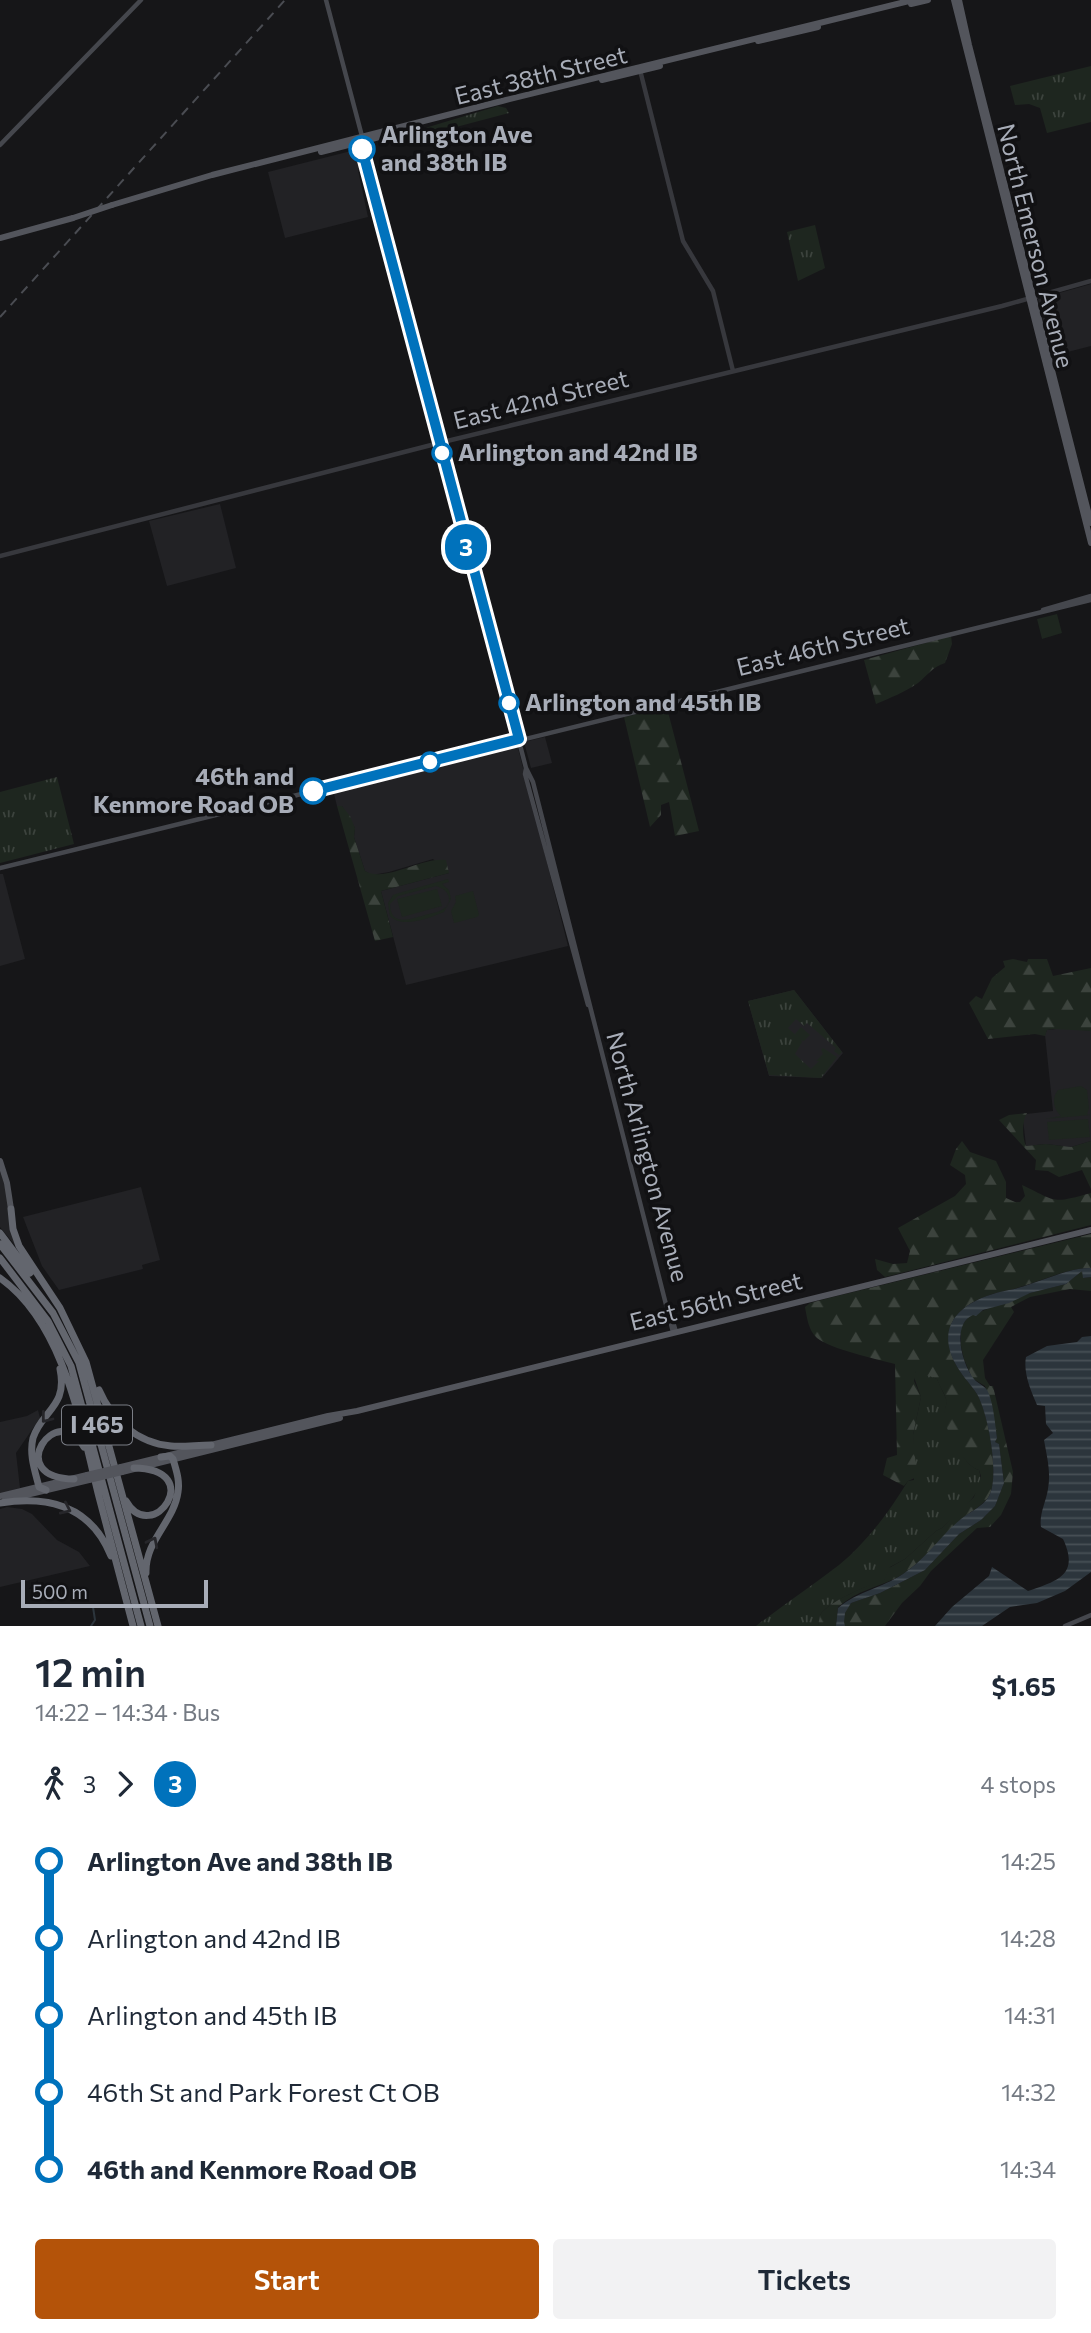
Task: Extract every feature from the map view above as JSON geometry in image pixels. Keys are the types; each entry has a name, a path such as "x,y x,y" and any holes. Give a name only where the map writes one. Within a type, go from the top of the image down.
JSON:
{"highway":[{"path":"11,1209 19,1246 66,1321 106,1405 114,1416 130,1431 163,1445 211,1445"},
{"path":"0,1233 66,1321"},
{"name":"I 465","path":"0,1244 53,1313 79,1363 150,1626"},
{"name":"I 465","path":"0,1258 48,1321 71,1366 141,1626"},
{"path":"0,1278 18,1294 49,1339 70,1384 133,1626"},
{"path":"43,1488 32,1456 33,1440 38,1428 56,1405 62,1385 61,1369 49,1339"},
{"path":"86,1362 158,1626"},
{"path":"74,1479 55,1478 42,1469 38,1452 45,1438 57,1432 73,1434 82,1443 90,1463"},
{"path":"151,1601 146,1560 152,1543 177,1497 178,1480 173,1459 170,1456 161,1457"},
{"path":"121,1490 129,1507 140,1514 154,1514 167,1504 171,1488 164,1475 152,1469 134,1468"},
{"path":"30,1489 36,1484 37,1476"},
{"path":"0,1502 41,1500 58,1504 81,1516 105,1544 126,1599"}],"main road":[{"path":"0,145 141,0"},
{"name":"North Arlington Avenue","path":"326,0 526,774 675,1332"},
{"name":"East 38th Street","path":"0,239 212,175 362,141 913,0"},
{"name":"East 38th Street","path":"640,69 796,34 929,0"},
{"name":"North Emerson Avenue","path":"954,0 1091,523"},
{"name":"North Emerson Avenue","path":"960,0 1091,543"},
{"name":"East 46th Street","path":"0,869 1091,598"},
{"path":"0,1161 11,1209"},
{"name":"East 56th Street","path":"0,1496 121,1469 328,1416 351,1413 1091,1230"},
{"name":"East 56th Street","path":"121,1469 173,1459 348,1416 351,1413"},
{"name":"East 56th Street","path":"0,1502 88,1477"},
{"path":"1065,1626 1091,1615"}],"street":[{"path":"640,69 687,250 713,291 733,371"},
{"name":"East 42nd Street","path":"0,556 441,443 1031,299 1091,281"}],"shaded area":[{"path":"359,149 364,167 358,170 368,217 285,238 268,172"},
{"path":"1091,284 1091,346 1052,356 1038,299"},
{"path":"220,504 236,568 167,586 149,521"},
{"path":"545,737 552,763 531,768 524,742"},
{"path":"517,744 568,946 406,985 381,891 449,873 433,859 372,875 365,871 354,837 355,828 342,806 337,806 333,790"},
{"path":"0,874 3,874 25,959 0,966"},
{"path":"794,990 843,1053 822,1078 769,1076 748,1001"},
{"path":"1065,1028 1091,1031 1091,1141 1071,1147 1046,1144 1026,1146 1023,1119 1026,1114 1053,1111 1045,1035 1047,1030"},
{"path":"0,1171 5,1186 18,1249 0,1227"},
{"path":"141,1187 160,1260 142,1265 143,1269 59,1290 42,1266 23,1217"},
{"path":"1091,1268 1091,1277 1083,1278 1082,1271 1066,1284 1030,1293 1009,1303 983,1310 966,1320 960,1336 963,1355 970,1373 989,1394 997,1438 995,1442 999,1444 1004,1483 995,1506 981,1520 959,1534 925,1570 880,1593 851,1603 845,1613 845,1626 836,1626 838,1608 911,1568 953,1526 989,1496 993,1460 989,1429 977,1394 957,1367 949,1348 948,1334 952,1322 959,1313 981,1298 1071,1271"},
{"path":"1091,1336 1091,1572 1065,1591 1037,1603 1010,1607 982,1626 935,1626 952,1607 989,1576 992,1567 1028,1591 1056,1580 1067,1569 1068,1551 1063,1539 1041,1527 1049,1477 1044,1440 1053,1433 1046,1424 1045,1406 1037,1405 1032,1394 1025,1363 1026,1357 1047,1346 1077,1342 1082,1337"},
{"path":"38,1410 40,1418 16,1453 20,1488 0,1494 0,1422 27,1416"},
{"path":"0,1509 22,1509 32,1514 57,1540 79,1552 90,1566 0,1587"}],"green space":[{"path":"1091,66 1091,122 1047,133 1040,108 1029,104 1015,105 1010,86"},
{"path":"498,106 506,108 509,113 403,141 402,135"},
{"path":"815,225 825,268 798,281 787,232"},
{"path":"1057,614 1062,633 1042,639 1037,619"},
{"path":"951,636 952,644 945,663 933,669 913,686 876,704 864,660"},
{"path":"667,708 699,831 675,836 669,802 661,805 661,815 650,827 624,717"},
{"path":"57,777 74,844 0,863 0,792"},
{"path":"337,806 342,806 350,816 365,871 383,874 426,862 446,860 449,873 381,891 393,937 375,941"},
{"path":"448,879 449,882 442,884 449,890 451,899 444,912 408,922 395,920 390,916 388,903 393,895","holes":["439,887 449,896 444,909 402,920 397,919 391,911 390,904 398,896"]},
{"path":"437,889 442,906 402,917 397,899"},
{"path":"473,891 479,915 454,923 451,911 456,902 455,896"},
{"path":"1013,959 1027,962 1028,959 1047,959 1053,976 1091,968 1091,1031 1053,1029 1047,1030 1045,1036 1035,1034 988,1039 969,1003 976,996 982,999 992,978 1005,967 1003,961"},
{"path":"794,990 842,1052 839,1055 834,1051 836,1048 807,1023 804,1026 796,1019 788,1028 800,1039 795,1034 801,1027 810,1035 804,1041 801,1040 795,1054 811,1069 823,1054 821,1051 824,1053 821,1050 823,1048 837,1057 821,1078 769,1075 748,1001"},
{"path":"1081,1086 1087,1090 1087,1114 1090,1115 1045,1119 1061,1116 1054,1104 1058,1090"},
{"path":"1027,1113 1023,1129 1026,1146 1046,1144 1071,1147 1091,1141 1091,1189 1082,1170 1059,1177 1048,1171 1035,1170 1036,1160 999,1120 1009,1115"},
{"path":"1088,1119 1090,1137 1049,1140 1047,1122"},
{"path":"962,1141 970,1152 996,1161 1006,1182 1006,1198 1015,1202 1020,1202 1025,1196 1022,1185 1042,1195 1061,1200 1091,1193 1091,1225 885,1277 877,1270 875,1259 893,1264 907,1263 910,1251 898,1228 955,1196 966,1184 965,1175 950,1165"},
{"path":"1091,1234 1091,1268 1060,1273 981,1298 959,1312 952,1322 949,1347 957,1367 977,1394 989,1429 993,1475 989,1496 911,1568 838,1607 836,1626 818,1626 820,1615 832,1604 884,1580 889,1568 905,1559 942,1528 974,1497 981,1476 979,1470 962,1456 948,1430 944,1416 946,1399 937,1379 916,1371 914,1381 921,1397 913,1435 917,1477 904,1486 883,1475 887,1458 897,1455 895,1364 823,1342 812,1331 805,1307 829,1298"},
{"path":"1082,1271 1084,1278 1091,1277 1091,1291 1070,1289 1030,1297 1011,1307 1014,1312 983,1360 985,1378 990,1386 993,1386 1013,1472 1011,1494 1001,1515 990,1527 977,1528 931,1571 885,1626 845,1626 844,1617 851,1603 880,1593 925,1570 959,1534 981,1520 995,1506 1004,1483 999,1444 995,1442 997,1438 992,1410 985,1386 972,1378 964,1359 961,1327 969,1316 1030,1293 1066,1284"},
{"path":"916,1370 937,1379 947,1401 944,1415 958,1447 967,1462 979,1470 979,1487 975,1495 942,1528 905,1559 890,1567 884,1581 849,1594 832,1604 820,1615 818,1626 756,1626 829,1573 859,1547 908,1481 914,1480 913,1435 921,1397 914,1377"}],"waterway":[{"path":"91,1626 95,1620 93,1607"}],"railway":[{"path":"0,317 285,0"}],"bus line":[{"name":"3","path":"313,791 519,739 362,149"}],"place":[{"name":"Arlington Ave and 38th IB","path":"362,149"},
{"name":"Arlington and 42nd IB","path":"442,453"},
{"name":"Arlington and 45th IB","path":"509,703"},
{"name":"46th and Kenmore Road OB","path":"313,791"}]}
